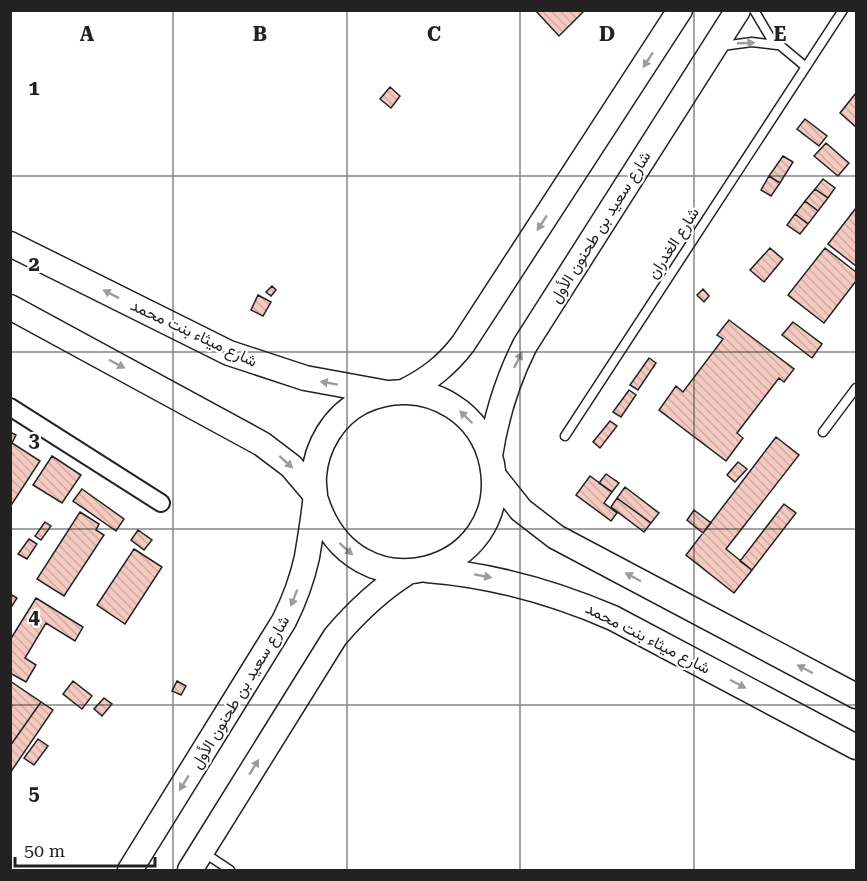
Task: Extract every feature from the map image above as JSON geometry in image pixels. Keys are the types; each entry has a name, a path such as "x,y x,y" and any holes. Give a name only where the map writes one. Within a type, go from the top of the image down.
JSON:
{"main road":[{"path":"416,571 381,568 356,558 330,533 321,518 315,496 316,462 327,435 346,412 359,403 421,383 451,360 680,10"},
{"name":"شارع سعيد بن طحنون الأول","path":"492,466 496,422 506,388 525,345 738,10"},
{"name":"شارع ميثاء بنت محمد","path":"10,244 229,353 305,378 395,392"},
{"path":"11,307 262,444 291,466 315,496"},
{"path":"395,392 432,396 457,409 478,430 492,466 522,510 556,537 856,696"},
{"path":"196,861 335,637 385,586 416,571 441,564 457,555 476,536 489,512 494,494 492,466"},
{"name":"شارع سعيد بن طحنون الأول","path":"130,870 284,621 302,576 315,496"},
{"name":"شارع ميثاء بنت محمد","path":"416,571 489,577 583,605 613,618 856,747"}],"street":[{"path":"10,406 161,503"}],"lane":[{"path":"754,10 762,27 778,45 806,67"},
{"name":"شارع الغدران","path":"565,436 843,10"},
{"path":"714,48 752,42 778,45"},
{"path":"823,432 856,388"},
{"path":"196,861 230,870"}],"building":[{"path":"535,10 585,10 559,36"},
{"path":"390,87 400,96 391,108 380,99"},
{"path":"856,93 856,127 840,113"},
{"path":"805,119 827,136 819,146 797,129"},
{"path":"826,143 849,163 838,176 814,156"},
{"path":"783,156 793,162 780,183 769,176"},
{"path":"769,176 780,183 771,196 761,190"},
{"path":"823,179 835,188 828,198 815,189"},
{"path":"815,189 828,198 818,211 805,201"},
{"path":"805,201 818,211 808,224 795,214"},
{"path":"856,208 856,266 828,244"},
{"path":"795,214 808,224 800,234 787,225"},
{"path":"770,248 783,259 764,282 750,270"},
{"path":"825,248 856,272 856,281 824,323 788,295"},
{"path":"272,286 276,290 271,296 266,292"},
{"path":"703,289 709,296 704,302 697,295"},
{"path":"258,295 271,302 263,316 251,310"},
{"path":"729,320 794,369 784,382 779,378 737,433 743,438 726,461 659,410 676,386 683,392 723,339 717,335"},
{"path":"793,322 822,344 812,358 782,335"},
{"path":"649,358 656,363 638,390 630,385"},
{"path":"629,390 636,395 621,417 613,412"},
{"path":"610,421 617,426 600,448 593,442"},
{"path":"10,432 16,435 12,443 40,461 10,507"},
{"path":"776,437 799,455 726,549 752,570 734,593 686,555"},
{"path":"52,456 81,475 62,503 33,485"},
{"path":"738,462 747,469 735,482 727,475"},
{"path":"606,474 619,483 612,492 599,483"},
{"path":"590,476 612,492 604,503 617,513 611,521 576,495"},
{"path":"625,487 659,513 651,523 617,498"},
{"path":"82,489 124,519 116,531 73,501"},
{"path":"617,498 651,523 644,532 611,507"},
{"path":"784,504 796,513 752,570 740,561"},
{"path":"694,510 711,523 703,533 687,520"},
{"path":"80,512 99,524 96,530 104,535 64,596 37,579"},
{"path":"45,522 51,526 41,540 35,536"},
{"path":"138,530 152,540 144,550 131,540"},
{"path":"29,539 37,544 27,559 18,554"},
{"path":"134,549 162,567 125,624 97,605"},
{"path":"10,594 17,598 10,609"},
{"path":"36,598 83,627 75,641 46,623 25,658 36,665 26,682 10,673 10,640"},
{"path":"10,681 41,702 10,746"},
{"path":"73,681 92,696 82,709 63,694"},
{"path":"177,681 186,686 181,695 172,691"},
{"path":"104,698 112,704 102,716 94,709"},
{"path":"41,702 53,710 10,773 10,746"},
{"path":"38,739 48,746 34,765 24,758"}]}
